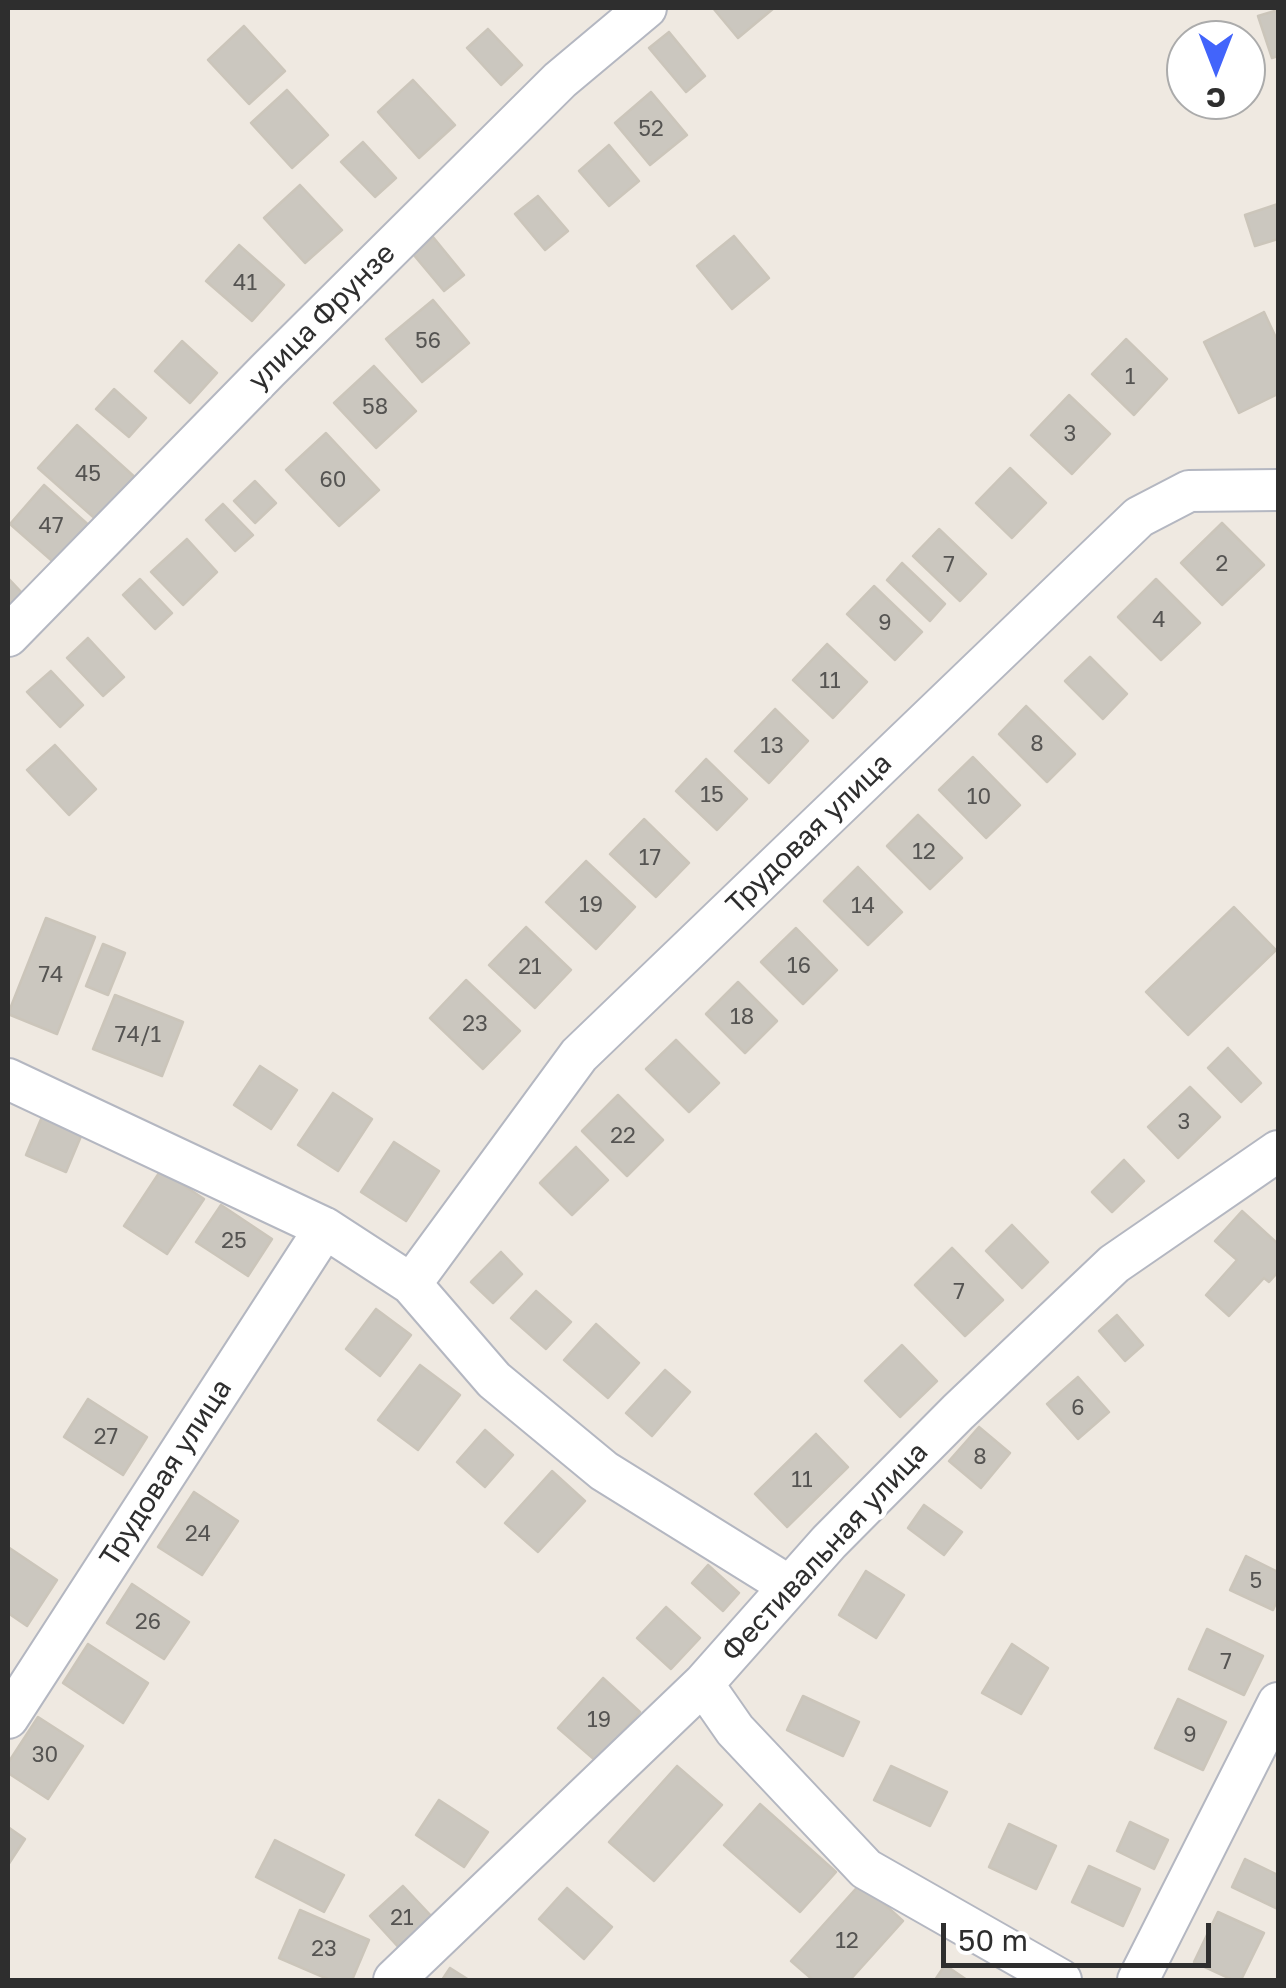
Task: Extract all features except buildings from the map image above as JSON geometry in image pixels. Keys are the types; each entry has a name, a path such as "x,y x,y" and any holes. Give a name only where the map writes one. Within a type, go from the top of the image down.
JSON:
{"street":[{"name":"улица Фрунзе","path":"8,636 560,80 646,8"},
{"name":"Трудовая улица","path":"410,1284 578,1054 1139,518 1189,490 1278,490"},
{"path":"8,1078 325,1228 410,1284 494,1380 604,1472 788,1586"},
{"name":"Фестивальная улица","path":"394,1980 704,1684 829,1542 1114,1264 1278,1151"},
{"name":"Трудовая улица","path":"8,1718 325,1228"},
{"path":"704,1684 735,1730 866,1869 1060,1980"},
{"path":"1138,1980 1278,1703"}]}
